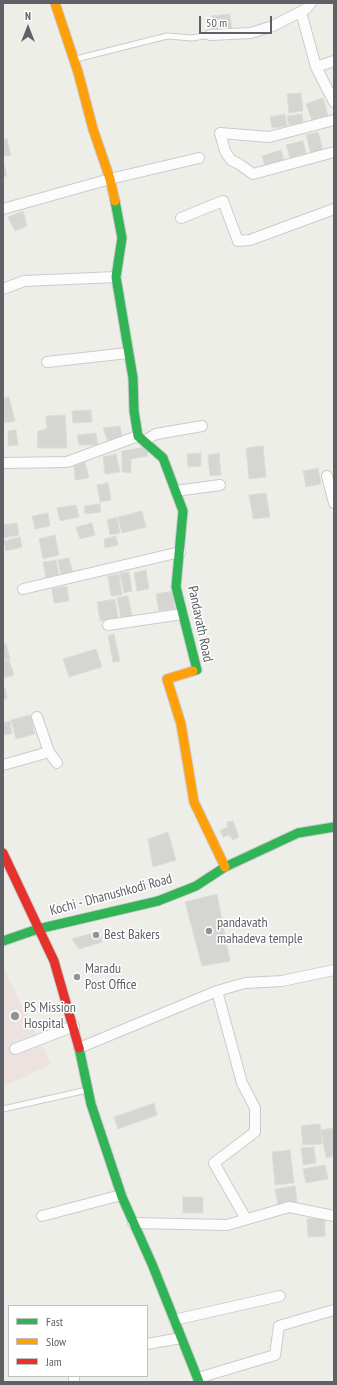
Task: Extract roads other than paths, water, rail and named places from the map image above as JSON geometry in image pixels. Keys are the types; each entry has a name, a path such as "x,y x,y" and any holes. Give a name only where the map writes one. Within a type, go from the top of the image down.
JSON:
{"main road":[{"path":"55,3 74,60 93,129 110,178 122,238 116,277 133,378 134,411 141,439"},
{"name":"Pandavath Road","path":"141,439 163,458 184,511 176,587 198,670 167,679 181,724 194,802 225,867"},
{"name":"Kochi - Dhanushkodi Road","path":"3,940 38,928 158,901 196,886 225,867 298,833 334,827"},
{"path":"3,853 54,961 80,1048 88,1090 121,1195 199,1380"}],"street":[{"path":"210,35 251,33 273,26 301,12 311,3"},
{"path":"301,12 316,67 333,99"},
{"path":"316,67 334,61"},
{"path":"334,120 269,137 220,133 225,152 231,160 253,174 334,152"},
{"path":"3,209 110,178 199,158"},
{"path":"181,218 224,201 238,241 250,240 334,210"},
{"path":"3,289 24,281 116,277"},
{"path":"47,362 128,353"},
{"path":"3,463 67,462 156,434 202,426"},
{"path":"327,476 334,503"},
{"path":"176,491 220,486"},
{"path":"23,589 180,552"},
{"path":"108,625 182,614"},
{"path":"37,717 49,752 57,762"},
{"path":"3,766 49,752"},
{"path":"80,1048 217,991 245,983 282,981 334,970"},
{"path":"217,991 242,1083 255,1108 255,1132 214,1163 246,1219"},
{"path":"15,1049 74,1026"},
{"path":"42,1216 121,1195"},
{"path":"133,1223 227,1224 289,1208 334,1216"},
{"path":"174,1320 280,1296"},
{"path":"199,1380 274,1355 279,1326 334,1310"},
{"path":"148,1344 181,1338"}],"lane":[{"path":"74,60 167,36 192,38 210,35"},
{"path":"3,1108 88,1090"}],"place":[{"name":"pandavath mahadeva temple","path":"209,931"},
{"name":"Best Bakers","path":"96,935"},
{"name":"Maradu Post Office","path":"77,977"},
{"name":"PS Mission Hospital","path":"15,1016"}]}
